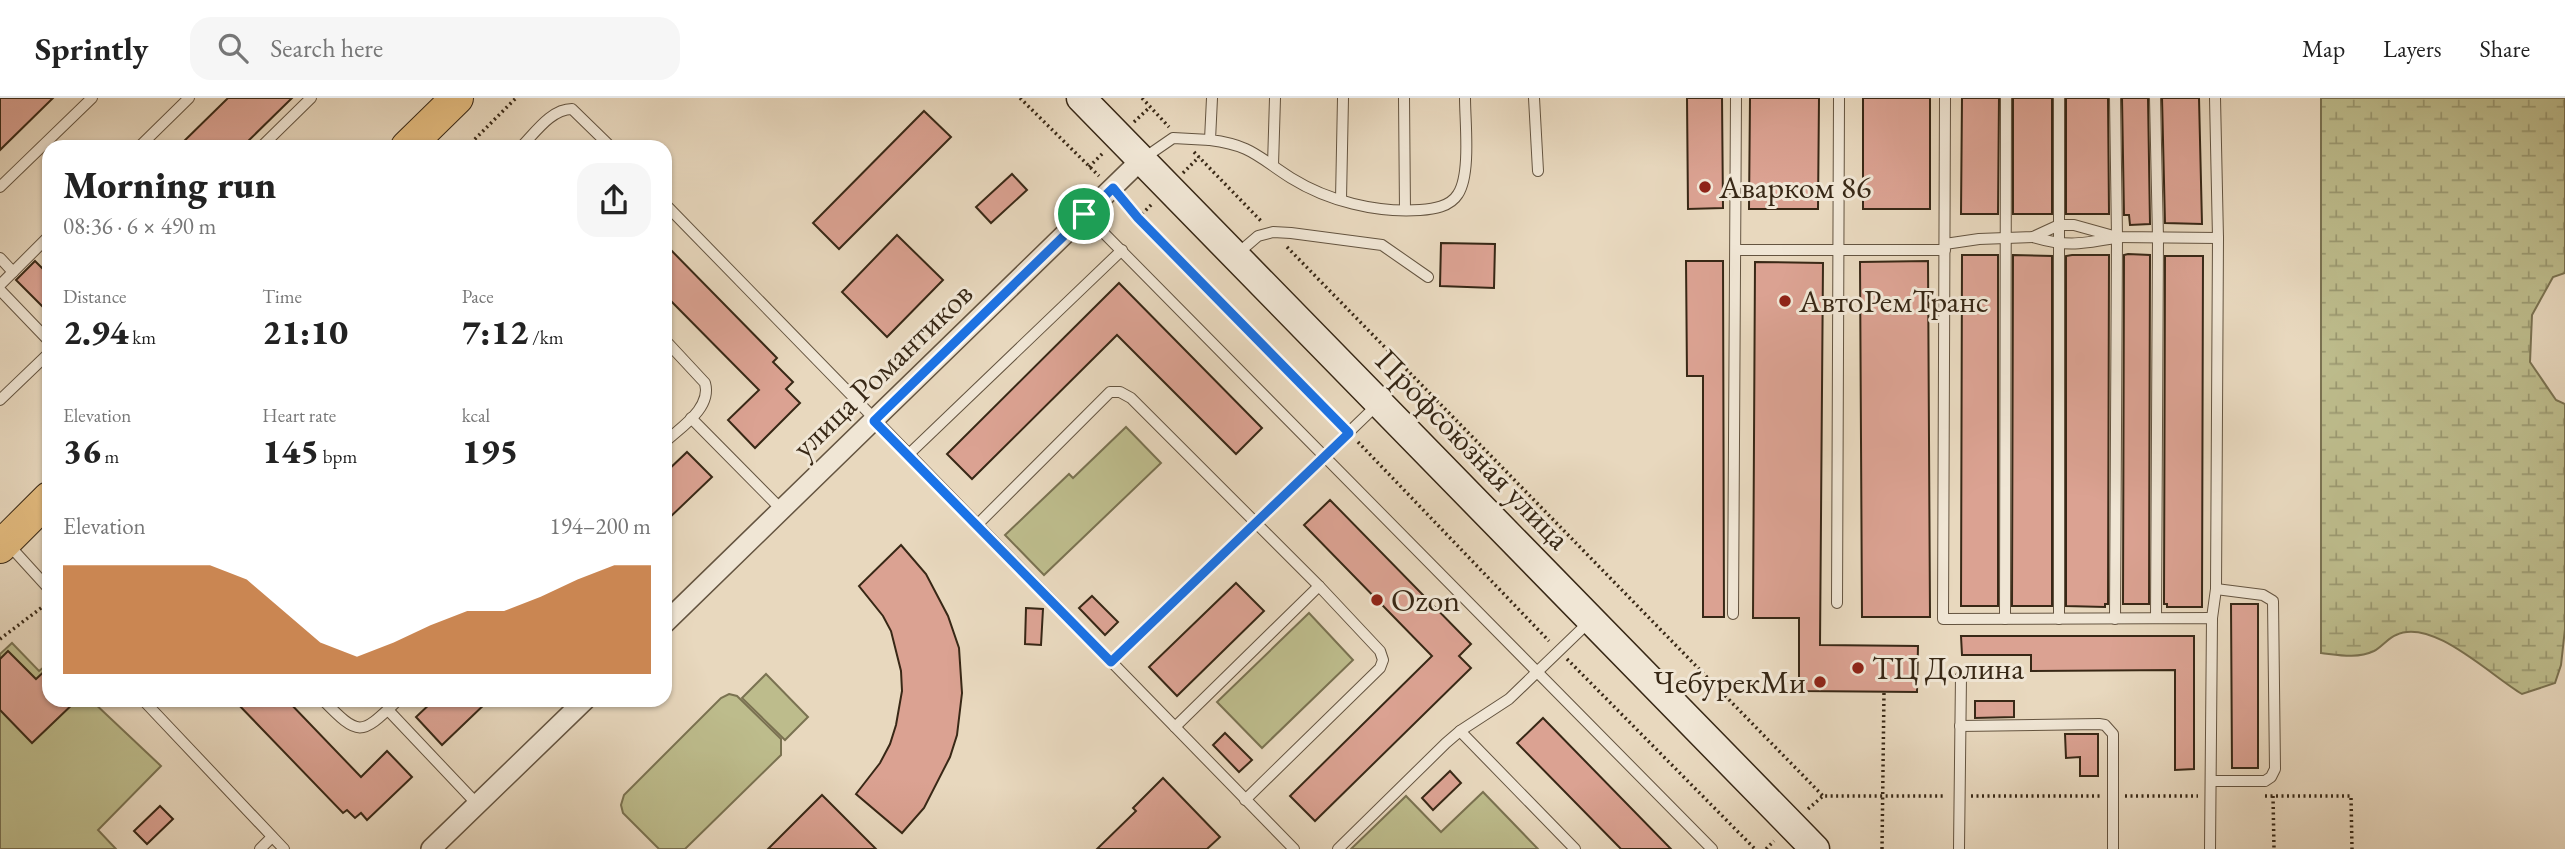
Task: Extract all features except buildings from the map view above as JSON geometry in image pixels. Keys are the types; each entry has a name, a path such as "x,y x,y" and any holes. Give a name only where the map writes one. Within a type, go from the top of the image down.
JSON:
{"main road":[{"path":"414,140 457,98"},
{"name":"Профсоюзная улица","path":"1081,98 1815,849"},
{"path":"3,544 42,505"}],"street":[{"name":"улица Романтиков","path":"672,616 1141,160"},
{"path":"431,849 578,707"}],"lane":[{"path":"49,140 92,98"},
{"path":"146,140 189,98"},
{"path":"268,140 311,98"},
{"path":"1210,140 1212,98"},
{"path":"1273,165 1275,98"},
{"path":"1341,199 1343,98"},
{"path":"1404,98 1405,211"},
{"path":"1141,160 1168,140 1180,137 1210,140 1245,147 1312,189 1378,210 1405,211 1442,206 1458,194 1464,176 1465,98"},
{"path":"1534,98 1538,171"},
{"path":"1733,614 1736,98"},
{"path":"1837,603 1839,98"},
{"path":"1945,98 1943,619 2212,618"},
{"path":"2005,619 2006,98"},
{"path":"2059,98 2059,619"},
{"path":"2115,98 2115,619"},
{"path":"2155,98 2158,238 2155,618"},
{"path":"2210,849 2212,618 2216,589 2218,237 2215,98"},
{"path":"529,140 562,109 572,109 604,140"},
{"path":"0,187 42,146"},
{"path":"672,211 1293,849"},
{"path":"1084,214 1712,849"},
{"path":"2033,237 2059,225 2074,225 2117,237"},
{"path":"1236,255 1258,236 1273,232 1304,234 1382,245 1428,277"},
{"path":"1736,250 1945,247 2007,237 2033,237 2059,244 2117,237 2218,237"},
{"path":"42,243 0,287 42,333"},
{"path":"908,455 1122,250"},
{"path":"0,258 13,272"},
{"path":"672,348 705,383 707,399 672,436"},
{"path":"0,400 42,360"},
{"path":"977,525 1110,393 1121,392 1131,398 1319,586 1380,652 1383,660 1380,668 1245,800"},
{"path":"1111,662 1380,402"},
{"path":"691,418 782,510"},
{"path":"3,544 42,582"},
{"path":"1175,727 1319,586"},
{"path":"2211,781 2265,781 2271,777 2275,762 2273,601 2263,595 2216,589"},
{"path":"1339,849 1460,731 1508,699 1591,620"},
{"path":"1959,849 1961,677"},
{"path":"150,707 284,849"},
{"path":"330,707 345,722 362,728 371,726 391,707"},
{"path":"388,710 477,804"},
{"path":"1960,726 2099,724 2110,729 2113,734 2113,849"},
{"path":"1460,731 1575,849"},
{"path":"260,849 272,836"}],"path":[{"path":"474,140 516,98"},
{"path":"1020,98 1088,167 1113,188 1138,218 1755,849"},
{"path":"1142,98 1823,796"},
{"path":"0,639 42,607"},
{"path":"1882,849 1884,691"},
{"path":"2273,796 2274,849"},
{"path":"2352,834 2352,849"}],"green space":[{"path":"2321,98 2565,98 2565,273 2553,277 2532,315 2530,362 2556,400 2565,404 2565,629 2561,665 2555,683 2522,694 2461,651 2427,634 2410,632 2396,635 2377,649 2361,655 2321,653"},
{"path":"1126,427 1161,463 1044,575 1005,535 1069,474 1073,478"},
{"path":"1309,613 1353,660 1262,748 1217,702"},
{"path":"12,643 39,671 42,669 42,707 98,707 161,766 98,830 116,849 0,849 0,654"},
{"path":"766,674 808,717 785,740 742,698"},
{"path":"729,694 737,696 781,739 781,755 685,849 659,849 623,813 621,805 624,795 721,698"},
{"path":"1483,792 1538,849 1351,849 1406,796 1441,832"}],"place":[{"name":"Аварком 86","path":"1705,187"},
{"name":"АвтоРемТранс","path":"1785,301"},
{"name":"Ozon","path":"1377,600"},
{"name":"ТЦ Долина","path":"1858,668"},
{"name":"ЧебурекМи","path":"1820,682"}],"route":[{"path":"1113,188 1138,218 1349,433 1111,662 874,421 1084,214 1113,188"}]}
